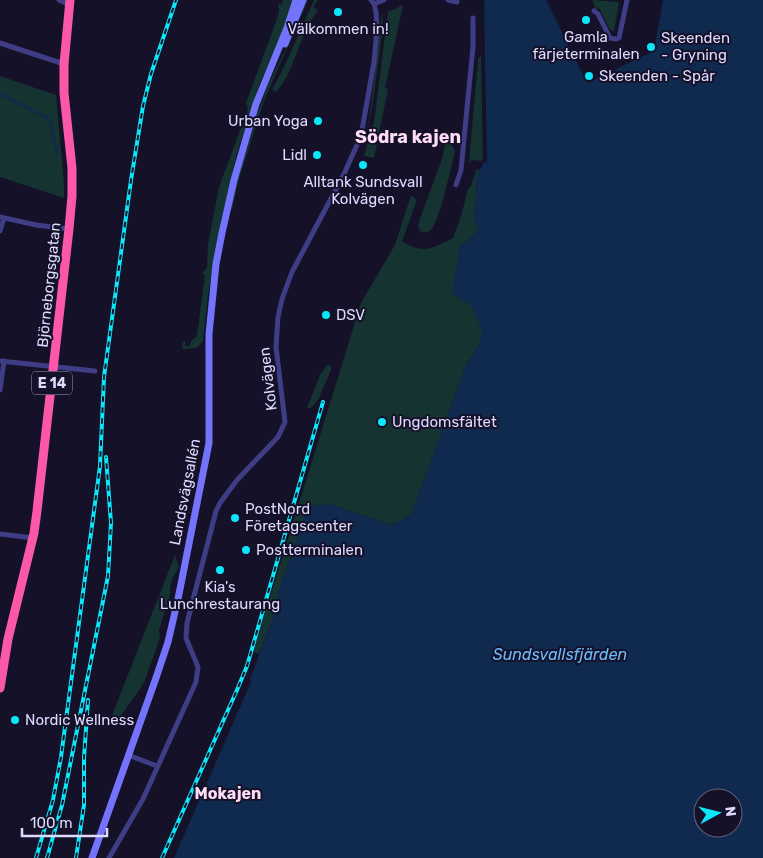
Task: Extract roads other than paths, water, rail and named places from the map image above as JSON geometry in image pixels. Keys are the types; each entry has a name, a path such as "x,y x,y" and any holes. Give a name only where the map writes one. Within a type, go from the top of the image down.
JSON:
{"highway":[{"name":"Björneborgsgatan","path":"0,688 8,639 37,511 69,229 72,168 64,93 64,64 70,2"}],"main road":[{"name":"Landsvägsallén","path":"92,858 168,642 208,449 210,420 208,356 216,264 227,209 251,120 296,0"},
{"name":"Landsvägsallén","path":"251,120 303,0"}],"street":[{"path":"59,0 70,2"},
{"path":"373,2 384,0"},
{"path":"448,0 457,2"},
{"path":"594,11 598,14 610,38 619,38 627,0"},
{"name":"Kolvägen","path":"109,858 143,799 196,682 198,674 196,660 186,638 187,623 216,511 237,480 278,437 285,422 276,347 279,312 292,272 344,174 361,136 376,48 377,21 373,2"},
{"path":"456,185 462,170 473,47 473,18"},
{"path":"0,43 64,64"},
{"path":"0,231 2,217 36,225 69,229"},
{"path":"0,390 2,361 95,371"},
{"path":"0,534 32,538"},
{"path":"128,755 157,766"}],"water":[{"name":"Sundsvallsfjärden","path":"485,0 546,0 587,83 654,51 663,0 763,0 763,858 174,858 251,682 250,679 278,609 278,594 308,507 329,504 391,525 411,516 465,368 479,344 482,330 471,305 452,294 460,247 477,233 479,229 474,222 477,197 476,178 484,162 487,162"}],"waterway":[{"path":"0,94 50,120 57,154"}],"railway":[{"path":"36,858 53,800 61,757 100,466 104,377 143,106 151,74 176,0"},
{"path":"162,858 247,666 323,402"},
{"path":"47,858 62,805 108,576 111,523 106,457"},
{"path":"76,858 84,805 84,758 88,700"}],"place":[{"name":"Välkommen in!","path":"338,12"},
{"name":"Gamla färjeterminalen","path":"586,20"},
{"name":"Skeenden - Gryning","path":"651,47"},
{"name":"Skeenden - Spår","path":"589,76"},
{"name":"Urban Yoga","path":"318,121"},
{"name":"Lidl","path":"317,155"},
{"name":"Alltank Sundsvall Kolvägen","path":"363,165"},
{"name":"DSV","path":"326,315"},
{"name":"Ungdomsfältet","path":"382,422"},
{"name":"PostNord Företagscenter","path":"235,518"},
{"name":"Postterminalen","path":"246,550"},
{"name":"Kia's Lunchrestaurang","path":"220,570"},
{"name":"Nordic Wellness","path":"15,720"}],"district":[{"name":"Södra kajen","path":"408,137"},
{"name":"Mokajen","path":"228,793"}]}
